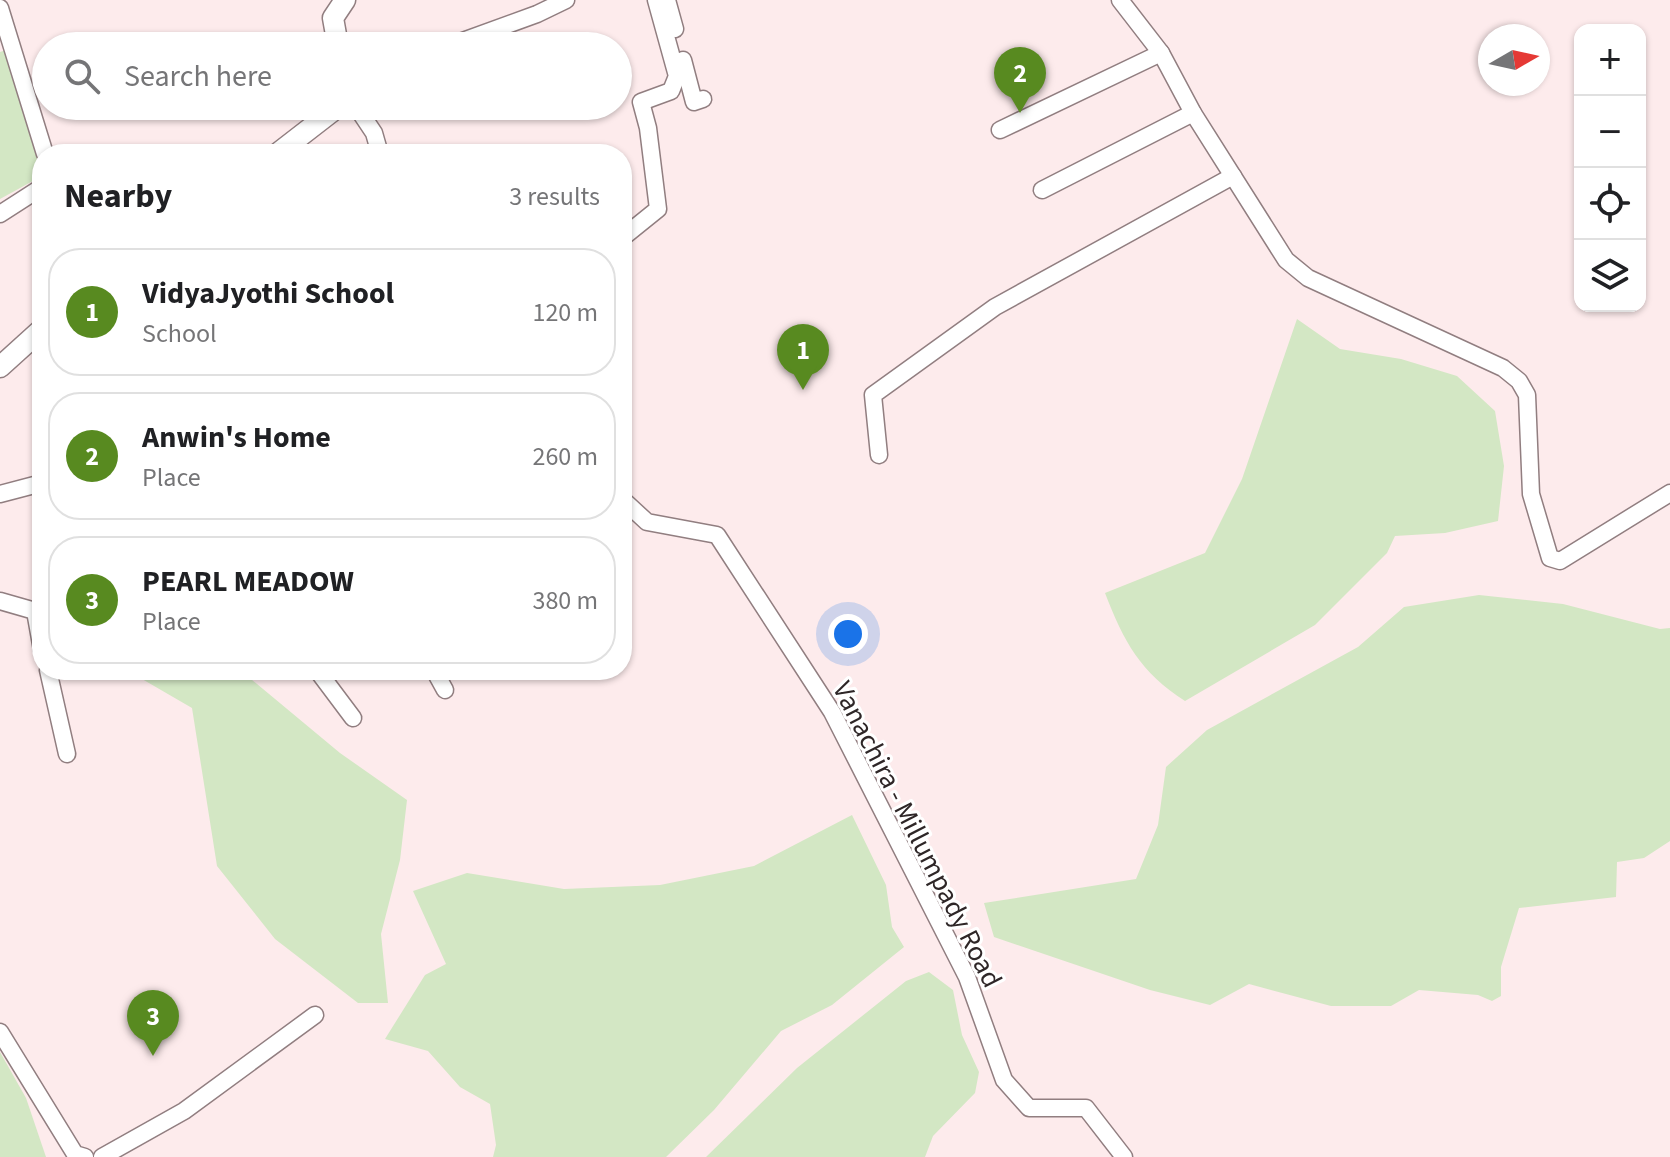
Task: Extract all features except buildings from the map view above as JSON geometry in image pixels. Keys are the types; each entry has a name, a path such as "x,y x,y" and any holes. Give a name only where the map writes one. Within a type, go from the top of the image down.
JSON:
{"street":[{"path":"336,32 333,18 345,0"},
{"path":"488,32 566,0"},
{"path":"656,0 682,77 694,102 703,99"},
{"path":"632,230 658,209 648,128 641,102 671,91 682,77 667,0"},
{"path":"1120,0 1161,53 1193,113 1286,260 1308,278 1503,368 1519,381 1527,395 1531,494 1550,558 1560,561 1670,493"},
{"path":"0,8 32,112"},
{"path":"1000,130 1161,53"},
{"path":"1042,190 1193,113"},
{"path":"35,120 42,144"},
{"path":"293,144 332,120"},
{"path":"364,120 374,133 377,144"},
{"path":"879,455 873,395 995,307 1233,176"},
{"path":"0,214 32,193"},
{"path":"0,367 32,338"},
{"path":"0,494 32,486"},
{"name":"Vanachira - Millumpady Road","path":"632,508 647,522 717,535 840,726 967,977 1004,1080 1029,1108 1086,1108 1124,1157"},
{"path":"0,601 32,610"},
{"path":"50,680 67,754"},
{"path":"324,680 353,718"},
{"path":"440,680 445,690"},
{"path":"102,1157 184,1111 315,1015"},
{"path":"0,1032 75,1154 85,1157"}],"green space":[{"path":"12,48 34,144 32,144 32,181 0,199 0,52"},
{"path":"1297,319 1340,349 1401,359 1457,376 1495,411 1504,466 1498,521 1445,533 1395,536 1387,553 1315,625 1185,701 1156,679 1135,654 1105,593 1205,553 1242,479"},
{"path":"1479,595 1563,604 1660,629 1670,628 1670,841 1644,858 1617,862 1616,897 1519,908 1501,967 1501,996 1492,1001 1478,995 1419,990 1391,1006 1331,1006 1249,984 1210,1005 1150,990 994,937 984,903 1136,879 1158,825 1166,767 1207,730 1358,647 1404,607"},
{"path":"144,680 252,680 340,753 407,800 400,860 381,934 388,1003 358,1003 275,939 217,866 192,708"},
{"path":"852,815 886,885 892,927 904,947 832,1005 781,1031 714,1110 666,1157 493,1157 496,1145 490,1104 460,1087 428,1051 385,1039 425,975 446,964 413,891 467,873 564,889 660,885 754,866"},
{"path":"929,972 953,990 962,1035 979,1072 975,1093 933,1136 925,1157 706,1157 797,1068 906,981"},
{"path":"0,1052 26,1098 46,1157 0,1157"}],"place":[{"name":"Anwin's Home","path":"1020,113"},
{"name":"VidyaJyothi School","path":"803,390"},
{"name":"PEARL MEADOW","path":"153,1056"}]}
